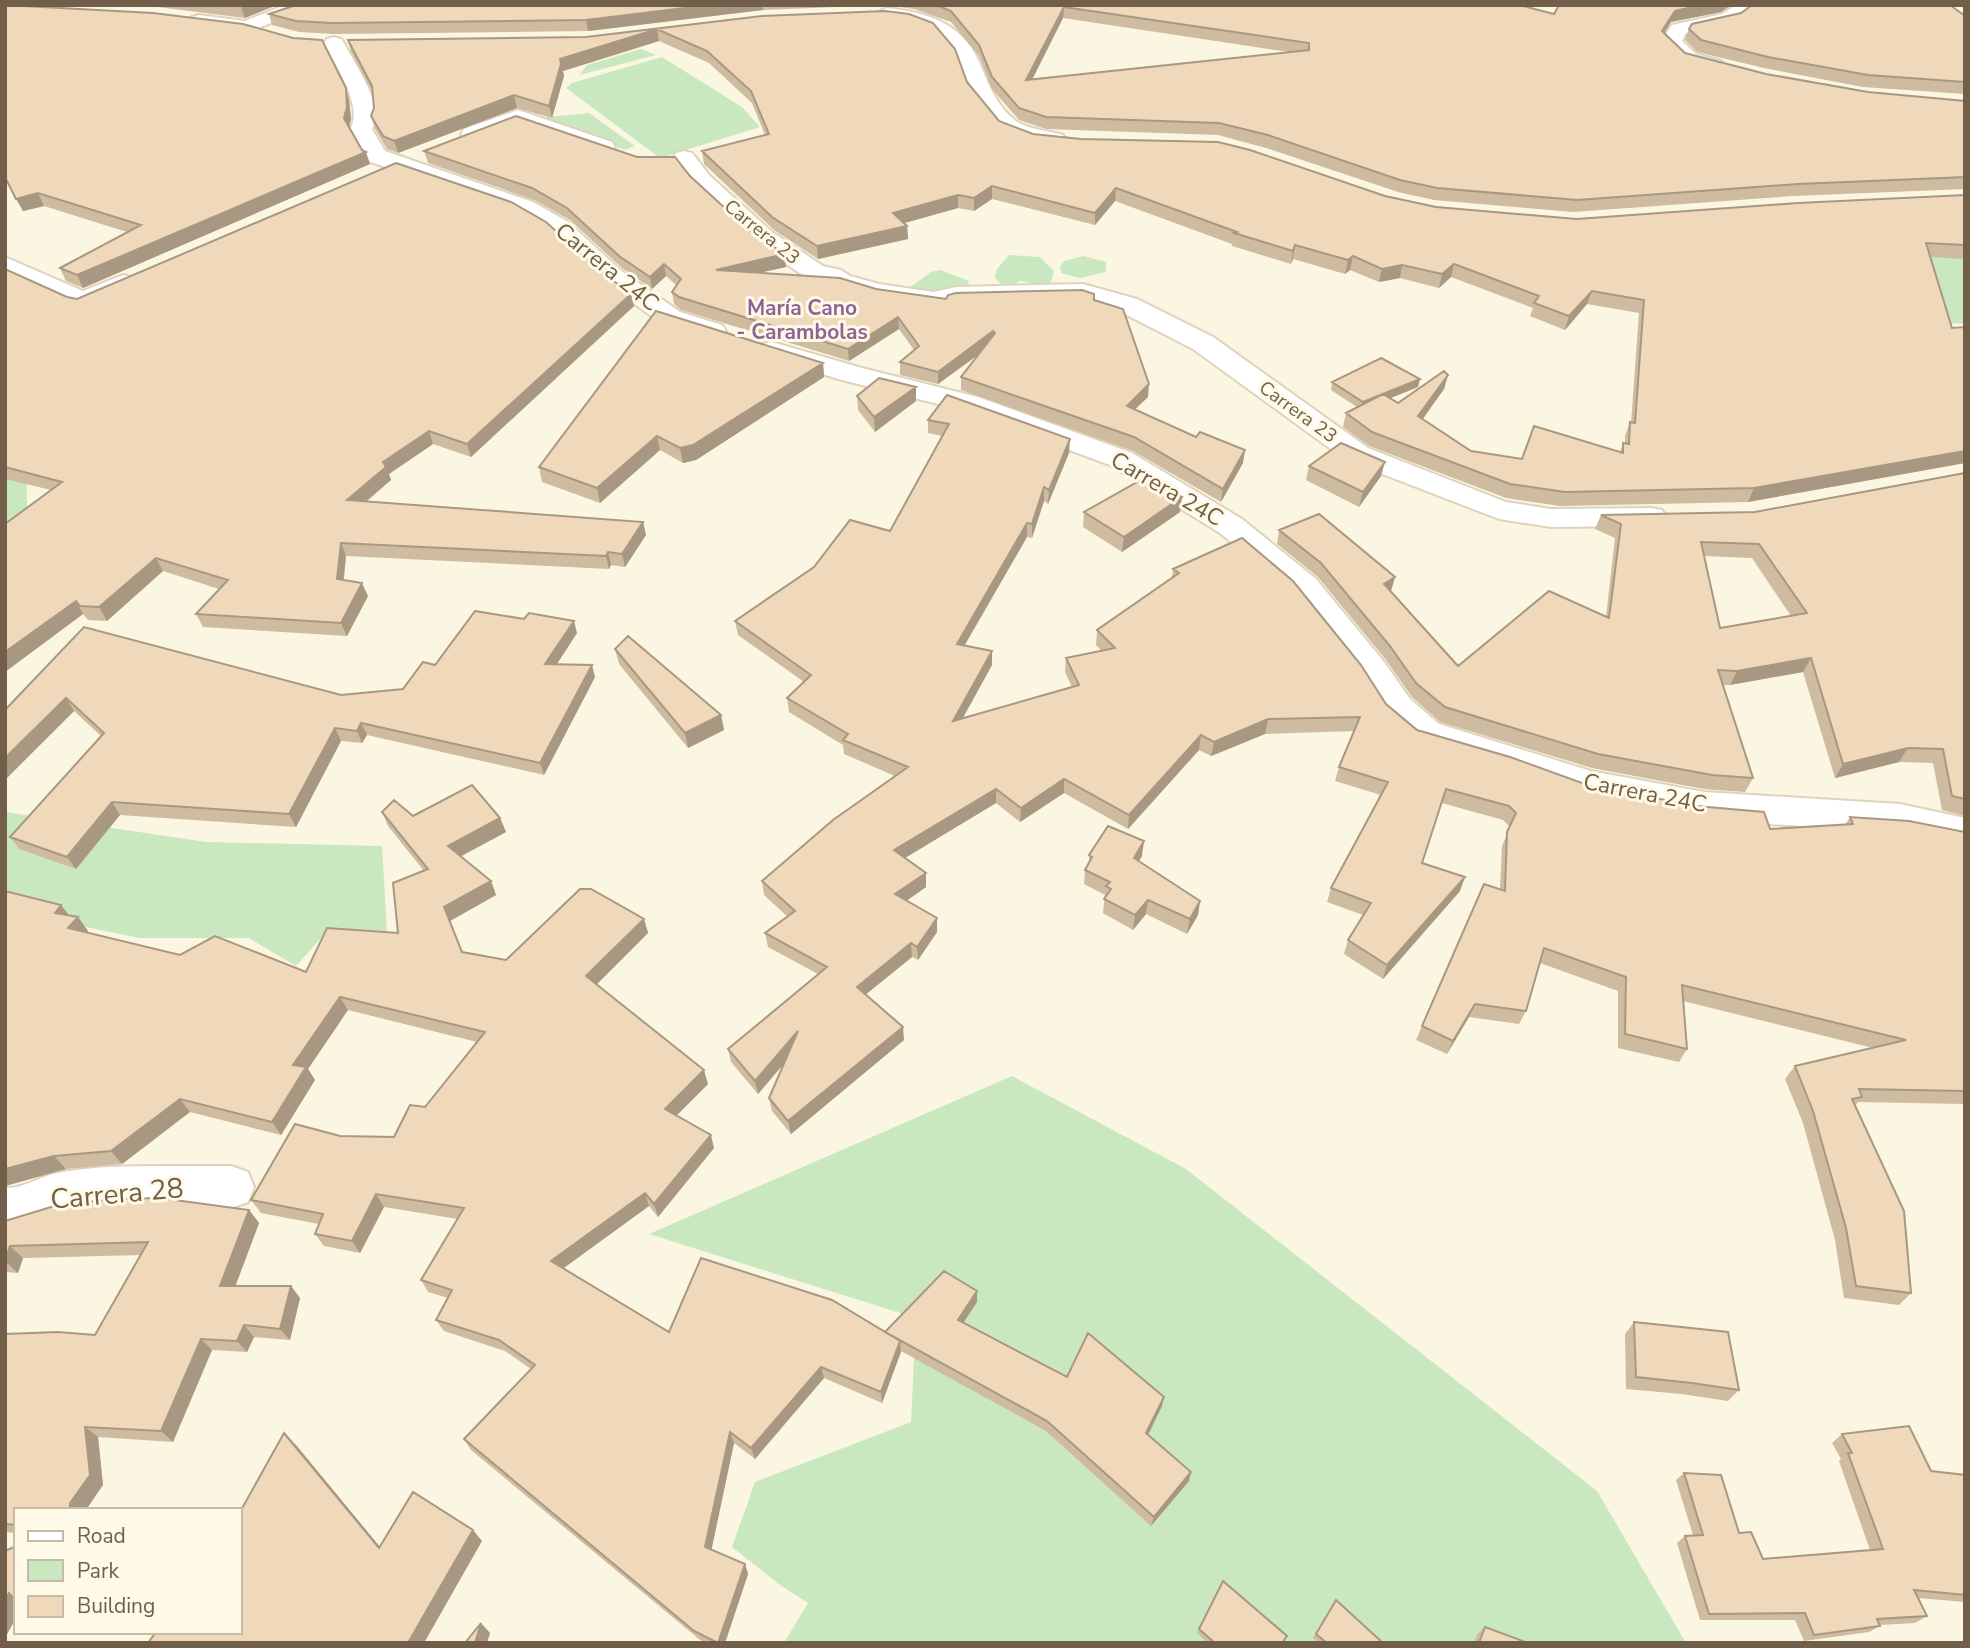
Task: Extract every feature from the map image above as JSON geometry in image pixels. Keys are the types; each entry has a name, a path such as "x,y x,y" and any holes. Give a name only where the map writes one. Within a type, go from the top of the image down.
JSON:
{"street":[{"path":"253,38 278,13 308,5"},
{"path":"1737,70 1689,58 1671,42 1679,29 1728,18 1750,5"},
{"path":"873,14 913,17 942,28 967,58 980,92 1009,127 1042,139 1080,142"},
{"path":"183,19 253,38 284,36"},
{"name":"Carrera 24C","path":"335,42 365,105 366,121 361,129 383,170 524,207 559,226 611,275 671,317 852,374 968,403 1121,459 1231,526 1304,586 1372,670 1396,708 1426,733 1519,760 1587,784 1704,806 1900,818 1965,832"},
{"path":"452,141 519,117 621,152"},
{"path":"383,170 429,151"},
{"name":"Carrera 23","path":"685,157 702,181 763,237 795,261 817,273 832,275 841,281 877,291 934,300 956,295 1083,292 1132,307 1203,344 1357,454 1499,510 1560,518 1682,516"},
{"path":"5,265 83,301 143,274"},
{"name":"Carrera 28","path":"5,1210 12,1211 50,1197 100,1190 231,1186"}],"green space":[{"path":"641,49 656,55 579,75 587,65"},
{"path":"662,57 742,107 760,127 660,158 566,88 572,83"},
{"path":"589,113 635,146 624,150 545,117"},
{"path":"1902,253 1965,253 1965,324 1949,323"},
{"path":"1009,255 1040,257 1054,271 1050,286 1019,281 1014,287 1005,288 995,278 997,269"},
{"path":"1083,256 1106,262 1106,272 1080,278 1061,273 1060,267 1064,261"},
{"path":"940,270 969,281 966,290 947,294 908,289 931,272"},
{"path":"26,469 28,532 5,556 5,476"},
{"path":"5,812 206,842 382,846 387,933 329,929 296,966 249,938 139,938 5,910"},
{"path":"1012,1076 1186,1169 1597,1491 1686,1643 784,1643 808,1603 780,1585 732,1547 755,1482 911,1422 916,1318 649,1234"}],"building":[{"path":"5,5 153,13 243,24 293,38 322,40 346,88 347,107 344,118 362,150 366,152 77,275 60,268 141,225 38,193 16,199 5,177"},
{"path":"296,5 709,5 586,20 331,23 296,21 269,14"},
{"path":"936,5 1519,5 1554,14 1559,5 1701,5 1675,11 1662,31 1685,53 1766,74 1868,92 1965,101 1965,177 1798,184 1577,200 1437,188 1400,180 1268,135 1219,123 1046,117 1019,108 992,77 979,45 951,11","holes":["1064,7 1309,43 1309,50 1026,80"]},
{"path":"1752,5 1950,5 1965,16 1965,82 1868,75 1768,57 1701,40 1689,29 1692,24 1741,13"},
{"path":"885,11 909,14 933,23 955,49 967,82 999,121 1033,134 1081,139 1218,142 1250,150 1385,196 1436,207 1577,219 1798,203 1965,195 1965,245 1926,243 1952,328 1965,327 1965,451 1754,488 1565,492 1510,484 1372,432 1346,413 1383,394 1398,403 1444,371 1448,375 1418,416 1471,451 1522,459 1534,426 1623,453 1623,443 1629,444 1630,422 1635,423 1644,300 1592,291 1569,316 1534,303 1539,296 1454,264 1442,274 1402,265 1382,269 1353,256 1348,260 1295,245 1293,251 1234,233 1237,232 1116,188 1095,213 992,186 974,198 958,195 893,213 907,226 817,246 772,217 702,151 769,134 751,91 707,51 657,29 560,59 561,64 549,106 514,95 394,141 383,136 371,116 374,108 372,86 348,40 586,37 762,16"},
{"path":"516,116 637,157 675,157 690,176 751,232 785,254 716,270 840,278 876,289 946,299 948,295 956,293 1082,290 1094,294 1094,300 1123,309 1149,384 1127,406 1196,437 1200,432 1245,450 1223,489 1134,437 961,377 995,333 993,331 938,372 900,362 919,346 898,317 848,349 679,297 672,292 681,279 664,264 650,277 619,256 567,208 532,188 424,151"},
{"path":"396,163 511,202 546,222 598,269 631,294 467,444 429,431 383,462 386,467 347,500 643,522 622,554 608,552 606,556 341,543 337,579 362,583 341,623 196,614 228,580 156,558 99,607 80,606 76,601 5,652 5,524 62,482 5,467 5,269 77,299"},
{"path":"656,311 823,363 693,445 680,448 657,436 597,488 539,467"},
{"path":"1381,358 1420,379 1363,402 1332,382"},
{"path":"879,378 916,387 874,417 857,396"},
{"path":"947,395 1070,439 1049,490 1044,487 1032,524 1027,523 957,644 992,651 953,721 1079,685 1066,658 1115,648 1097,630 1179,573 1173,569 1242,538 1293,581 1361,665 1386,704 1417,730 1510,757 1593,787 1688,804 1685,805 1764,812 1770,829 1853,824 1850,817 1909,821 1965,832 1965,1091 1859,1089 1862,1097 1852,1099 1904,1211 1911,1293 1856,1286 1846,1228 1813,1111 1795,1066 1906,1040 1682,985 1687,1049 1625,1034 1626,977 1544,948 1526,1011 1475,1004 1453,1041 1422,1026 1484,884 1505,891 1507,832 1516,813 1509,806 1446,789 1422,863 1465,877 1387,965 1348,940 1371,903 1331,888 1388,782 1339,767 1360,717 1268,719 1214,742 1201,735 1129,815 1064,779 1021,808 996,789 894,850 926,873 895,894 937,918 917,947 911,943 857,987 903,1027 788,1121 769,1098 798,1031 755,1081 728,1049 827,967 765,933 795,911 762,881 833,820 908,767 843,740 848,734 787,698 811,675 735,621 814,567 850,520 890,531 949,424 928,420"},
{"path":"1341,443 1385,462 1363,492 1309,466"},
{"path":"1965,473 1965,799 1952,796 1943,749 1908,748 1843,764 1811,658 1737,671 1718,670 1753,778 1712,775 1598,754 1445,707 1416,683 1390,646 1321,563 1279,530 1319,514 1395,577 1384,584 1458,666 1549,591 1609,618 1621,524 1601,515 1755,512","holes":["1701,542 1759,544 1807,613 1720,628"]},
{"path":"1148,476 1182,497 1124,537 1084,512"},
{"path":"475,611 524,619 529,613 574,621 545,664 592,665 540,763 361,723 357,731 335,728 289,814 112,802 67,857 10,837 104,733 66,698 5,758 5,710 84,627 341,695 403,689 423,662 435,665"},
{"path":"628,636 721,715 685,733 615,649"},
{"path":"472,785 500,818 448,846 491,881 444,907 462,952 506,960 580,889 591,889 644,919 586,976 704,1070 665,1109 711,1135 654,1204 645,1193 551,1261 669,1332 701,1258 832,1300 900,1341 881,1392 821,1367 751,1448 730,1432 705,1547 745,1564 718,1643 694,1631 464,1439 535,1365 499,1340 436,1320 452,1290 421,1280 464,1208 376,1194 352,1241 315,1234 323,1214 251,1200 295,1124 340,1136 394,1137 410,1105 425,1107 485,1032 340,997 293,1065 306,1067 272,1122 180,1099 111,1151 54,1156 5,1169 5,891 61,905 55,913 78,917 68,928 180,955 215,936 306,972 327,928 398,933 393,883 428,869 382,812 394,800 413,816"},
{"path":"1108,826 1144,841 1134,858 1200,901 1190,919 1148,900 1135,915 1104,899 1111,889 1106,886 1110,882 1085,870 1092,857 1089,855"},
{"path":"160,1198 249,1210 220,1286 291,1286 280,1329 244,1325 237,1341 201,1339 161,1431 85,1427 90,1475 70,1503 70,1508 14,1508 14,1525 5,1524 5,1334 58,1332 95,1335 148,1242 10,1246 5,1260 5,1221 61,1204"},
{"path":"944,1271 977,1291 958,1320 1067,1377 1088,1333 1164,1397 1146,1433 1191,1472 1154,1517 1047,1421 885,1332"},
{"path":"1634,1322 1728,1332 1739,1390 1636,1377"},
{"path":"1909,1426 1931,1471 1965,1475 1965,1595 1914,1590 1927,1616 1877,1619 1880,1626 1814,1635 1805,1613 1709,1614 1685,1536 1703,1535 1684,1473 1721,1475 1739,1533 1751,1532 1763,1559 1883,1549 1848,1453 1852,1453 1842,1434"},
{"path":"284,1433 379,1548 413,1492 473,1530 408,1643 148,1643 155,1634 242,1634 242,1508"},
{"path":"14,1547 14,1599 9,1593 5,1600 5,1551"},
{"path":"1223,1581 1287,1636 1282,1643 1215,1643 1199,1629"},
{"path":"1336,1600 1383,1643 1327,1643 1316,1634"},
{"path":"481,1623 475,1643 465,1643"},
{"path":"1485,1627 1528,1643 1479,1643"}],"district":[{"name":"María Cano - Carambolas","path":"802,320"}]}
